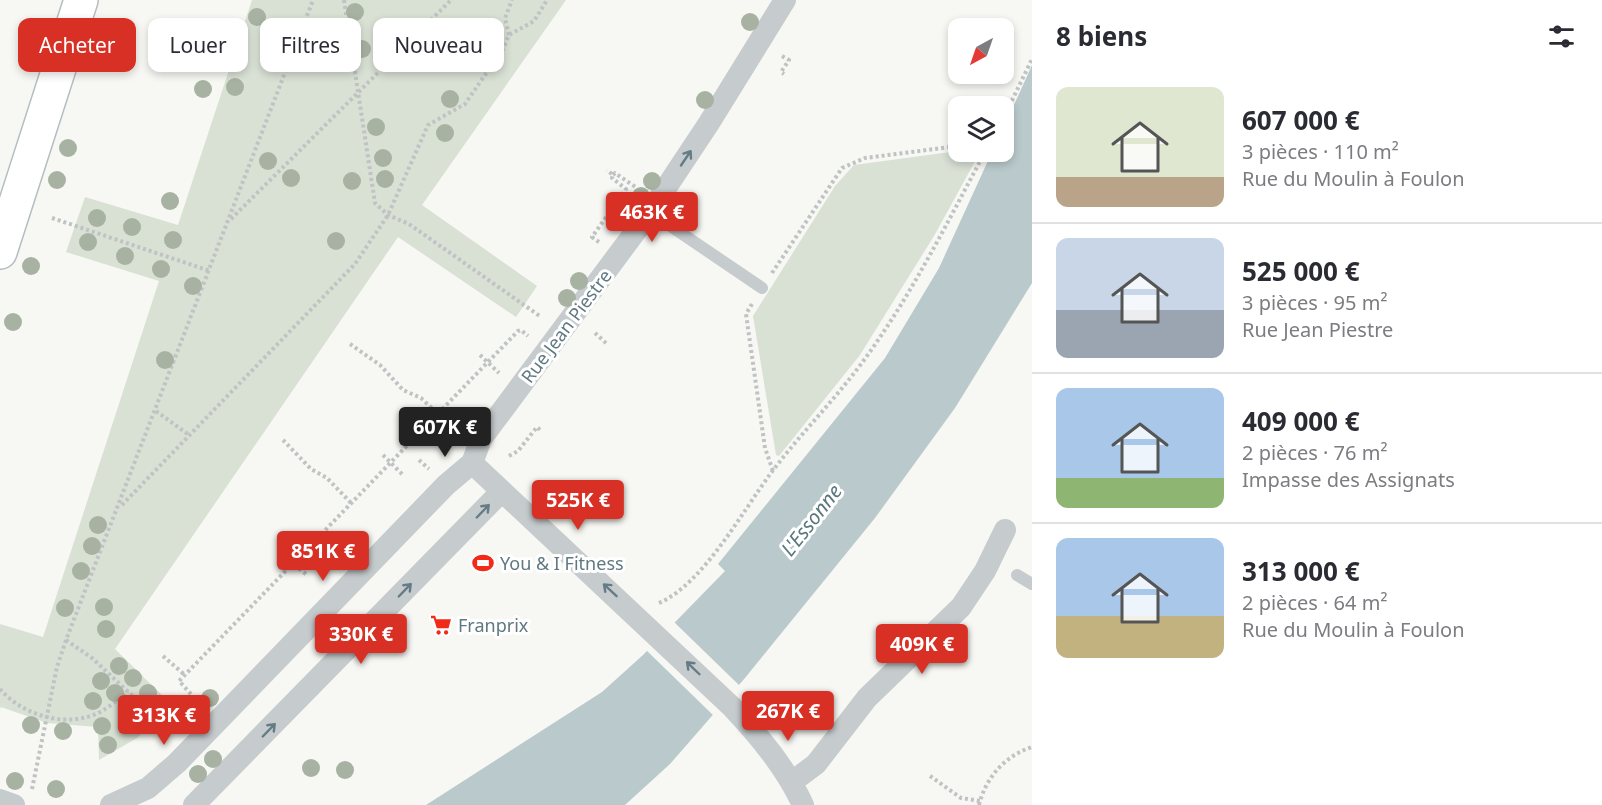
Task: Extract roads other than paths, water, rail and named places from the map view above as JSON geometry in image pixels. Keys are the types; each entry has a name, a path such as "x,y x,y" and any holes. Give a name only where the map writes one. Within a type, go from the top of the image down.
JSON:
{"street":[{"path":"0,252 81,0"},
{"name":"Rue Jean Piestre","path":"472,463 481,439 562,334 650,212 710,123 785,0"},
{"path":"119,804 148,788 177,763 446,485 472,463 518,503 732,707 757,734 792,783 803,805"},
{"path":"194,805 502,491"},
{"path":"792,783 816,764 867,698 961,607 985,571 1005,530"},
{"path":"0,800 23,799"}],"lane":[{"path":"650,212 762,288"},
{"path":"1017,575 1032,584"}],"water":[{"name":"L'Essonne","path":"1032,65 1032,283 955,408 875,518 745,678 670,764 625,805 426,805 602,692 643,655 725,571 718,564 885,358 939,268 987,162 1014,162 1014,105"}],"place":[{"name":"You & I Fitness","path":"483,563"},
{"name":"Franprix","path":"441,625"}]}
